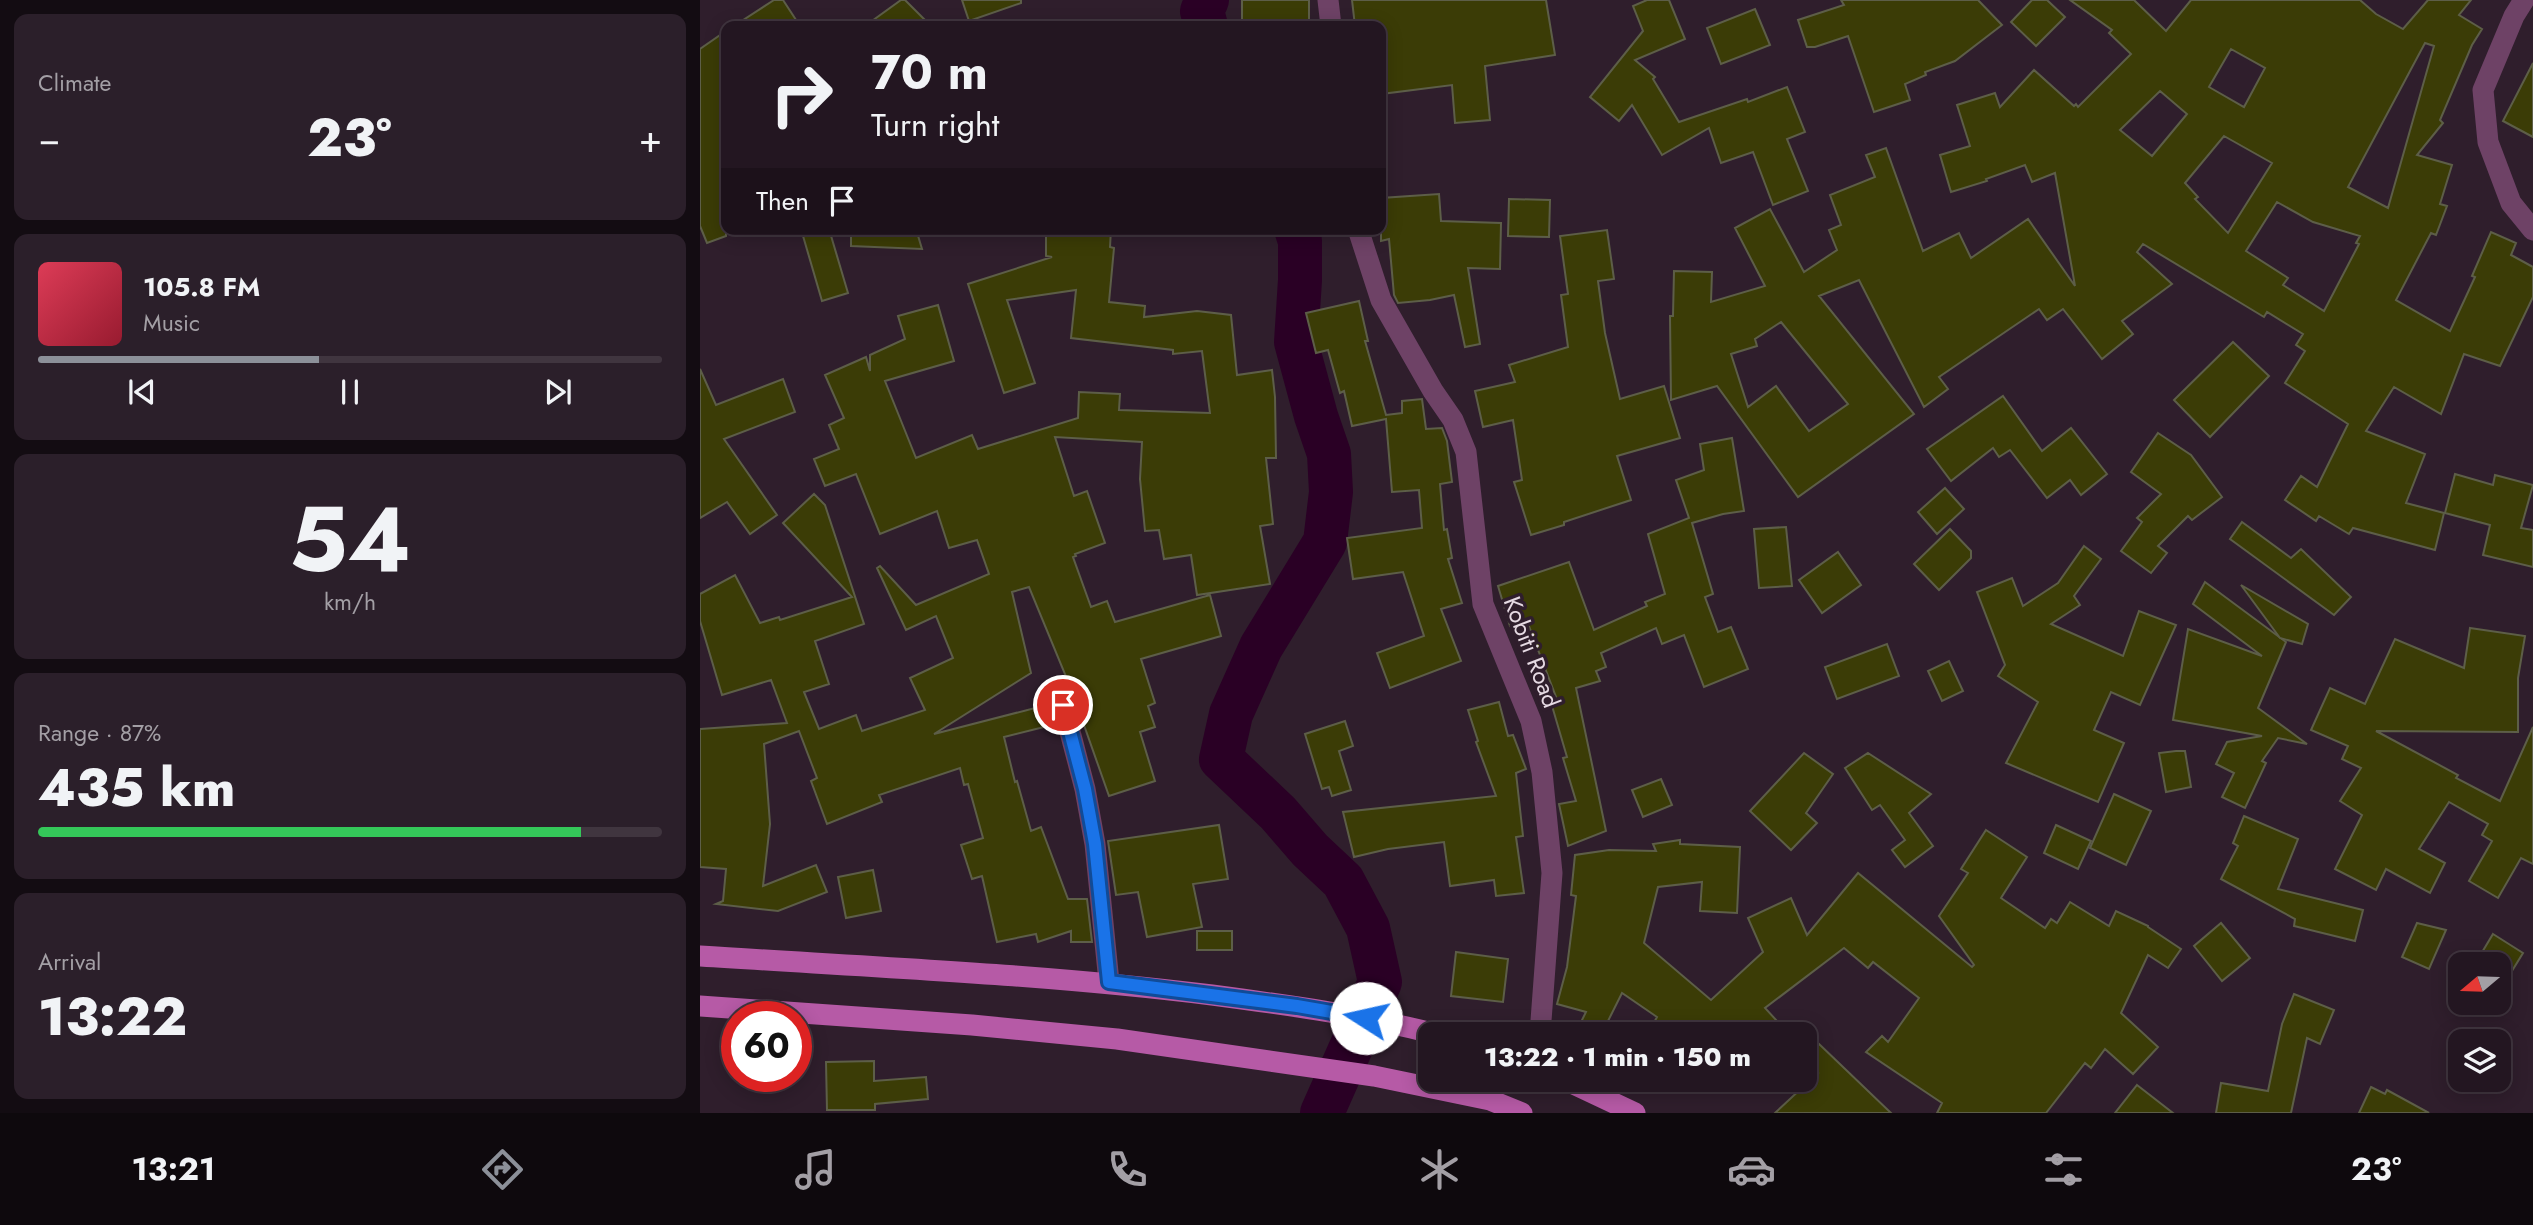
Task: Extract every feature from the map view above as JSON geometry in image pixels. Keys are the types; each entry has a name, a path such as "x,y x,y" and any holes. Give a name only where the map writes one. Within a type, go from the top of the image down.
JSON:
{"main road":[{"path":"700,956 1109,982 1297,1006 1418,1030"},
{"path":"700,1006 972,1025 1117,1039 1374,1076 1490,1100 1522,1113"},
{"path":"1590,1092 1635,1113"}],"street":[{"path":"1328,0 1330,21"},
{"path":"2524,0 2514,16 2483,90 2488,142 2511,203 2533,230"},
{"name":"Kobiti Road","path":"1360,235 1381,300 1433,391 1453,420 1466,452 1483,604 1531,721 1542,772 1552,873 1540,1022"},
{"path":"1063,705 1085,789 1095,844 1109,982"}],"building":[{"path":"774,0 783,0 797,21 742,21"},
{"path":"901,0 905,0 926,21 872,21"},
{"path":"962,0 1021,0 1021,3 969,21"},
{"path":"1242,0 1309,0 1309,21 1242,21"},
{"path":"1352,0 1546,0 1555,55 1485,66 1490,120 1455,123 1452,85 1386,93 1386,21 1354,21"},
{"path":"1647,0 1669,0 1685,39 1635,60 1655,77 1653,79 1679,122 1747,99 1748,102 1787,87 1805,132 1787,139 1808,191 1773,205 1753,152 1721,163 1709,128 1662,155 1632,105 1619,121 1590,97 1643,31 1633,6"},
{"path":"1841,0 1978,0 2002,25 1955,61 1925,72 1926,75 1905,84 1910,100 1874,112 1848,36 1807,47 1798,20 1844,5"},
{"path":"2032,0 2047,0 2065,17 2036,46 2011,22"},
{"path":"2070,0 2134,0 2166,31 2191,0 2360,0 2376,14 2403,29 2428,0 2471,0 2459,15 2482,29 2472,45 2440,120 2443,123 2417,155 2452,165 2440,204 2447,206 2436,235 2431,233 2396,300 2450,331 2475,277 2472,276 2491,232 2516,243 2511,255 2533,267 2533,297 2500,366 2464,354 2441,414 2394,387 2366,431 2425,454 2406,503 2444,513 2435,550 2353,528 2349,534 2319,516 2316,521 2285,500 2301,476 2317,487 2348,424 2285,383 2305,351 2296,345 2303,334 2267,312 2264,317 2143,244 2137,252 2172,284 2122,321 2133,334 2102,359 2063,309 2047,320 2039,309 1939,377 1948,389 1924,407 1859,280 1819,296 1914,414 1798,497 1717,386 1671,400 1670,316 1673,316 1674,271 1712,272 1711,302 1765,286 1735,228 1770,209 1804,272 1837,250 1829,230 1841,225 1830,195 1875,177 1866,155 1886,148 1923,251 1959,233 1971,258 2028,219 2075,286 2055,173 2032,182 2025,165 1951,192 1940,155 1970,146 1957,105 1995,93 2000,107 2034,70 2078,107 2131,54 2109,33 2112,30","holes":["2425,43 2434,46 2388,208 2348,187","2231,49 2265,68 2244,107 2209,87","2160,91 2187,114 2152,156 2120,130","2224,136 2272,163 2228,233 2195,199 2198,197 2185,183","2277,202 2313,222 2360,236 2356,243 2359,244 2324,311 2283,285 2288,278 2246,251","1781,322 1848,404 1809,431 1776,386 1748,407 1731,354 1757,346 1755,339"]},
{"path":"1755,9 1770,45 1721,64 1707,28"},
{"path":"721,34 721,235 726,236 707,243 700,226 700,49"},
{"path":"2533,63 2533,137 2503,121"},
{"path":"1439,194 1441,221 1501,223 1500,269 1468,268 1480,344 1465,347 1454,295 1398,303 1394,295 1389,239 1381,241 1381,235 1386,235 1386,198"},
{"path":"1509,199 1550,200 1549,237 1508,236"},
{"path":"1607,230 1614,279 1598,281 1605,333 1620,399 1664,386 1680,438 1617,456 1631,500 1531,535 1514,482 1522,480 1513,420 1483,427 1475,391 1515,382 1509,365 1568,347 1561,295 1568,294 1560,236"},
{"path":"803,235 831,235 848,293 822,301"},
{"path":"851,235 918,235 922,249 851,246"},
{"path":"1046,235 1111,235 1110,247 1114,248 1109,302 1145,306 1144,317 1197,311 1231,315 1237,375 1272,370 1275,397 1276,458 1266,458 1273,524 1260,526 1270,584 1197,595 1191,555 1164,559 1159,530 1145,531 1140,479 1142,442 1055,437 1074,496 1087,491 1105,543 1073,557 1091,607 1107,601 1115,622 1210,595 1221,636 1141,659 1155,703 1148,706 1155,727 1140,732 1155,781 1109,796 1072,691 1029,587 1012,592 1031,673 934,734 1039,707 1044,727 1004,737 1031,831 1041,827 1068,899 1087,899 1092,942 1071,942 1071,931 1038,942 1036,934 997,942 982,876 972,879 961,845 983,838 968,784 964,785 960,768 879,795 882,802 827,824 811,781 817,778 799,731 764,744 770,824 763,886 816,865 827,892 778,911 716,904 723,901 726,869 700,867 700,729 787,723 771,680 722,695 700,621 700,594 735,575 760,623 779,617 780,620 852,597 783,523 814,494 825,505 864,624 815,641 829,684 804,692 819,729 856,715 862,731 925,710 910,678 953,658 936,616 906,630 877,568 880,566 916,605 989,574 977,540 949,548 937,511 880,534 856,474 825,486 814,459 839,449 829,425 844,418 825,375 866,357 870,371 870,355 905,339 898,316 938,305 954,361 885,381 916,458 972,435 978,449 1078,418 1079,392 1120,394 1119,410 1210,413 1202,351 1173,354 1173,350 1071,338 1076,290 1007,300 1035,383 1004,393 968,284 1052,257 1046,256"},
{"path":"1359,301 1368,341 1365,341 1386,415 1402,413 1402,401 1422,399 1426,429 1442,428 1447,441 1452,482 1440,484 1444,530 1447,529 1452,558 1448,559 1462,603 1441,609 1461,661 1390,688 1377,653 1424,636 1403,572 1353,579 1347,538 1422,528 1419,490 1392,492 1386,419 1352,426 1344,391 1340,393 1328,350 1316,353 1306,313"},
{"path":"2233,342 2269,376 2210,437 2174,400"},
{"path":"700,369 716,405 783,379 795,412 724,439 777,515 750,534 727,502 700,518"},
{"path":"2003,396 2042,451 2071,428 2107,474 2081,495 2070,480 2047,498 2010,450 1999,457 1993,448 1951,481 1927,449"},
{"path":"2158,433 2191,455 2222,497 2192,520 2188,516 2158,546 2167,553 2151,573 2121,551 2142,522 2137,518 2161,494 2131,472"},
{"path":"1732,438 1744,511 1692,523 1713,594 1705,597 1718,632 1731,627 1748,669 1704,687 1684,635 1662,644 1656,628 1601,653 1606,667 1596,671 1600,681 1576,688 1606,831 1568,846 1559,804 1576,801 1563,758 1567,757 1550,699 1556,697 1527,621 1510,626 1498,586 1569,562 1594,630 1647,606 1645,602 1665,594 1648,534 1689,518 1676,480 1704,470 1700,444"},
{"path":"2455,474 2493,485 2495,475 2533,485 2521,528 2533,530 2533,567 2483,555 2490,525 2445,513"},
{"path":"1945,488 1964,509 1937,534 1918,512"},
{"path":"2242,522 2291,558 2301,549 2351,597 2334,615 2230,539"},
{"path":"1786,527 1792,586 1759,588 1754,529"},
{"path":"1950,529 1971,551 1971,558 1939,590 1914,564"},
{"path":"2084,546 2101,559 2074,596 2080,605 2051,624 2123,656 2139,611 2176,625 2140,705 2111,692 2094,730 2124,743 2098,802 2006,763 2038,702 1998,676 2005,665 1977,592 2012,578 2023,606 2058,583"},
{"path":"1838,552 1861,585 1822,613 1799,580"},
{"path":"2205,582 2286,642 2258,708 2307,744 2278,738 2262,761 2266,763 2245,808 2222,797 2234,773 2216,764 2227,742 2262,736 2173,720 2188,629 2262,656 2193,604"},
{"path":"2241,585 2308,624 2302,644 2280,638"},
{"path":"2470,628 2525,636 2518,678 2518,732 2376,731 2500,801 2533,727 2533,864 2521,858 2498,898 2469,881 2492,841 2482,835 2488,824 2449,802 2419,849 2445,863 2430,893 2386,869 2376,890 2335,869 2362,815 2340,801 2361,768 2342,759 2348,746 2311,730 2330,688 2365,704 2395,639 2464,668"},
{"path":"1887,644 1899,676 1837,699 1825,667"},
{"path":"1949,661 1963,691 1942,701 1928,671"},
{"path":"1499,702 1508,736 1513,735 1526,769 1516,773 1523,836 1516,837 1524,893 1496,896 1494,880 1450,886 1444,842 1388,849 1354,857 1343,812 1496,796 1476,742 1478,741 1468,710"},
{"path":"1345,721 1353,746 1339,751 1351,790 1332,796 1329,787 1322,789 1305,734"},
{"path":"2185,751 2191,787 2166,792 2159,753"},
{"path":"1804,753 1833,774 1806,813 1817,823 1791,850 1750,811"},
{"path":"1868,753 1931,794 1909,813 1933,846 1905,867 1892,850 1905,840 1880,805 1872,810 1845,768"},
{"path":"1661,779 1672,805 1643,817 1632,790"},
{"path":"2114,794 2151,811 2126,865 2090,848"},
{"path":"2244,816 2298,839 2278,889 2363,910 2355,941 2294,926 2295,919 2221,879 2238,846 2233,843"},
{"path":"1219,825 1228,879 1193,884 1202,927 1147,937 1138,892 1116,895 1108,841"},
{"path":"2056,825 2091,841 2078,869 2044,853"},
{"path":"1986,830 2027,857 2001,898 2045,928 2051,919 2057,923 2070,902 2109,926 2116,911 2148,926 2181,949 2168,968 2148,955 2121,1013 2158,1047 2133,1074 2105,1049 2091,1068 2085,1063 2046,1113 1937,1113 1942,1103 1866,1052 1882,1036 1888,1042 1919,998 1873,962 1868,968 1844,948 1765,1008 1778,1022 1654,1022 1657,1017 1622,993 1608,1022 1581,1022 1586,1012 1557,1004 1567,967 1576,896 1571,895 1575,855 1609,850 1656,851 1653,844 1680,840 1680,844 1740,847 1737,913 1700,911 1702,882 1658,887 1644,943 1711,1000 1763,952 1748,918 1791,898 1807,935 1858,873 1972,967 1974,965 1939,916 1968,873 1961,869"},
{"path":"873,870 881,911 846,918 838,877"},
{"path":"2221,923 2250,958 2222,981 2194,946"},
{"path":"2417,923 2446,930 2429,969 2402,957"},
{"path":"1197,931 1232,931 1232,950 1197,950"},
{"path":"2493,934 2523,953 2511,972 2511,952 2482,952"},
{"path":"1456,952 1508,959 1503,1002 1451,996"},
{"path":"2294,994 2334,1010 2320,1044 2307,1038 2291,1113 2216,1113 2221,1083 2268,1091 2282,1024"},
{"path":"1817,1044 1891,1113 1775,1113 1798,1092 1817,1092"},
{"path":"874,1061 874,1081 926,1077 928,1099 875,1104 875,1110 827,1110 826,1062"},
{"path":"2137,1085 2173,1113 2115,1113"},
{"path":"2371,1087 2385,1094 2387,1090 2429,1113 2359,1113"}],"waterway":[{"path":"1205,21 1202,11 1207,0"},
{"path":"1298,235 1300,280 1296,342 1329,454 1331,492 1325,542 1261,647 1231,714 1221,759 1278,813 1310,850 1343,881 1368,928 1380,982 1322,1113"}],"route":[{"path":"1063,705 1085,789 1095,844 1109,982 1297,1006 1366,1018"}]}
